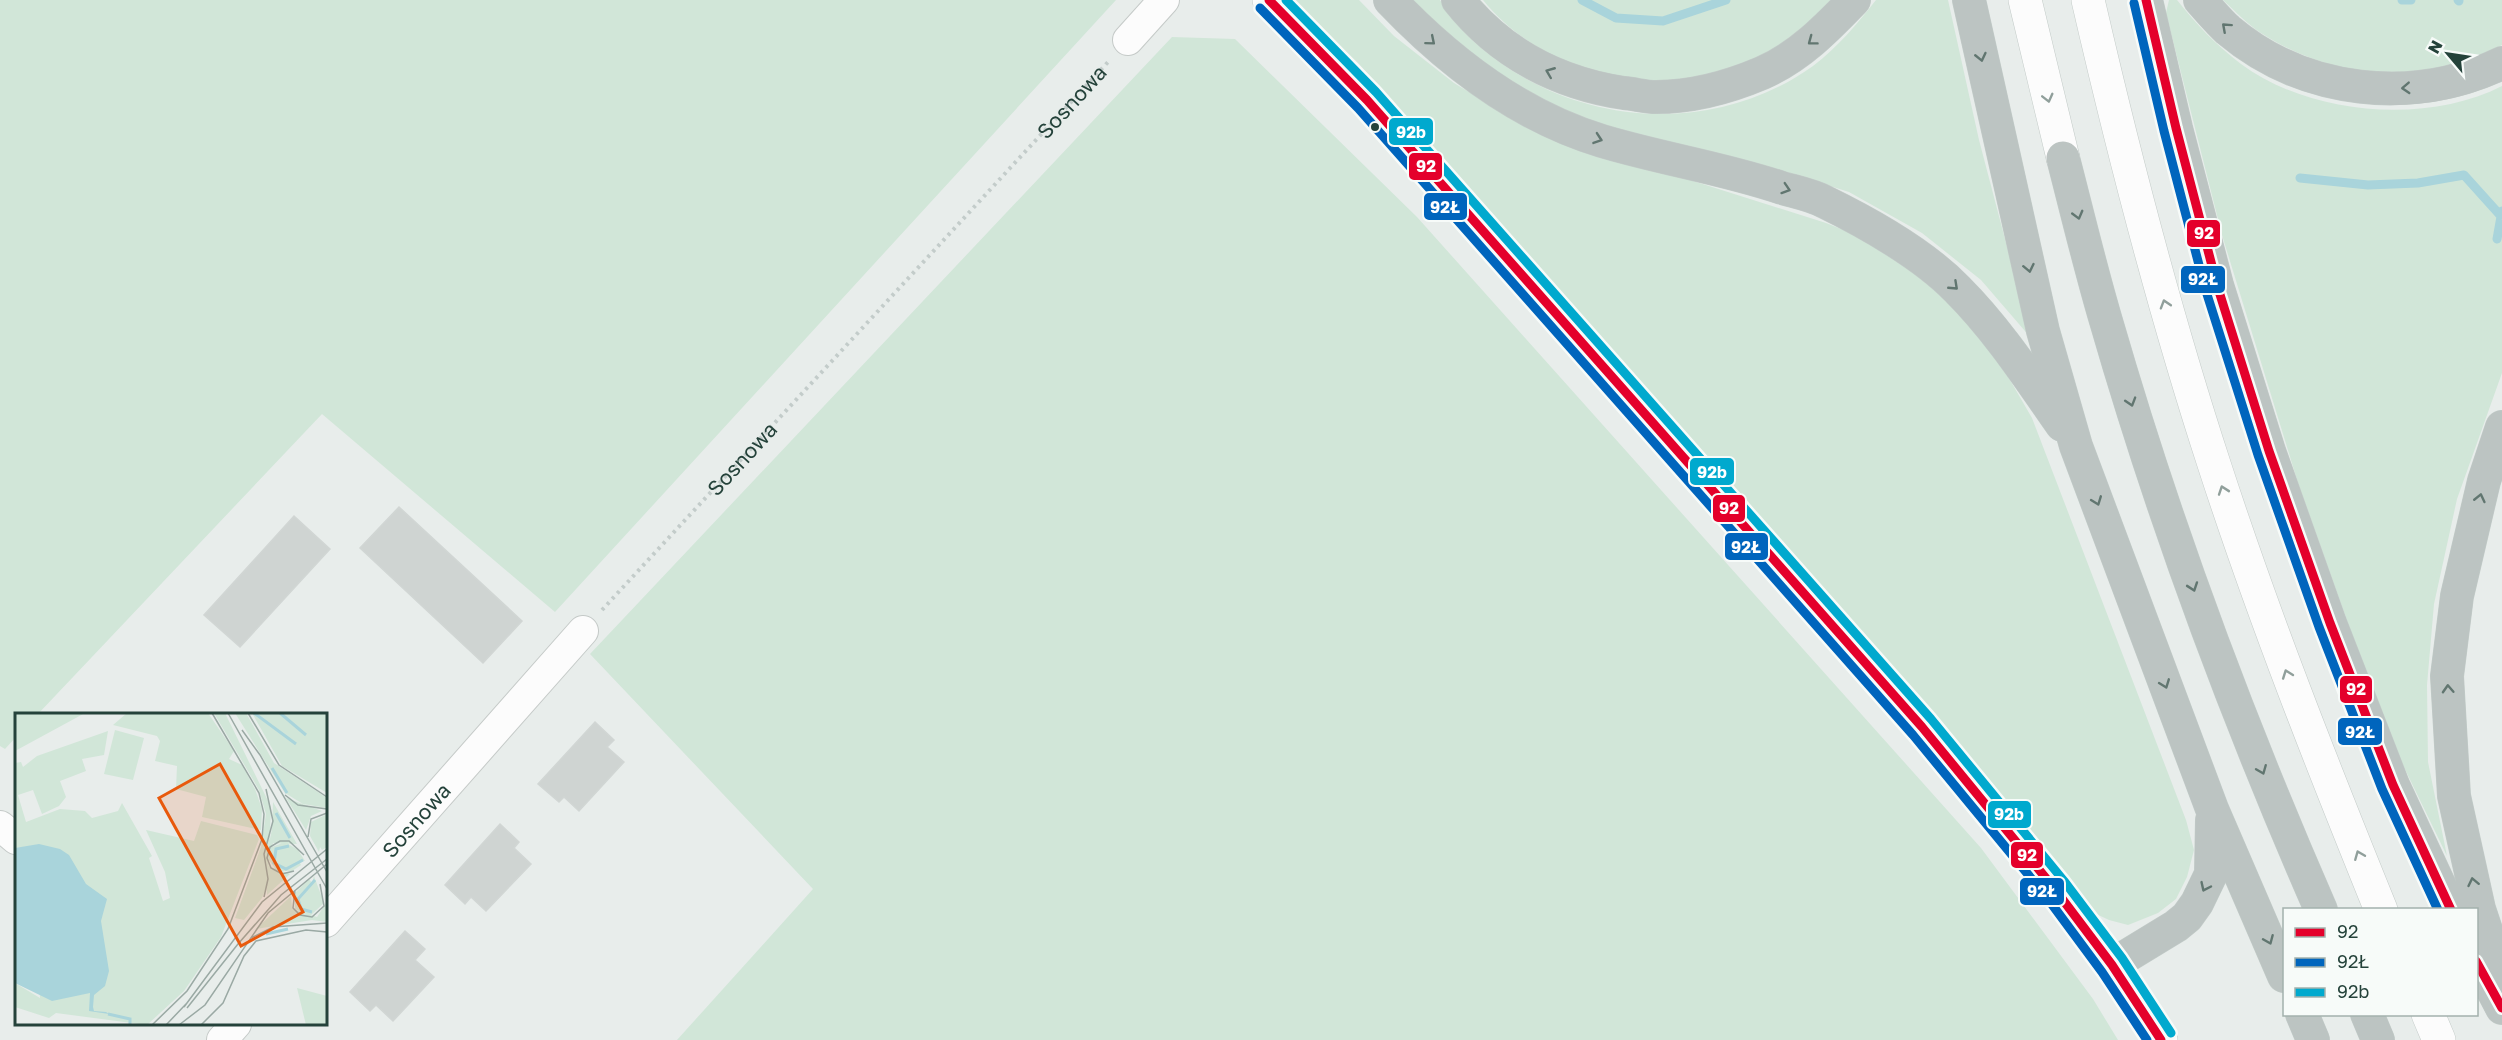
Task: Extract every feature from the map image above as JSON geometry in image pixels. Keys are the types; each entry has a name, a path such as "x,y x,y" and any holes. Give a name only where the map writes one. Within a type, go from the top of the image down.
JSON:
{"highway":[{"path":"1389,0 1421,33 1475,78 1540,115 1601,140 1756,179 1823,201 1903,247 1956,287 1979,312 2076,446"},
{"path":"1458,0 1495,39 1541,68 1590,88 1655,97 1707,92 1763,72 1816,40 1854,0"},
{"path":"1969,0 2043,331 2076,446 2212,809 2283,974"},
{"path":"2146,0 2176,128 2217,285 2269,451 2330,623 2392,785 2451,908"},
{"path":"2199,0 2228,30 2278,63 2327,81 2378,90 2435,86 2480,74 2502,63"},
{"path":"2063,158 2106,321 2155,478 2218,662 2321,908"},
{"path":"2502,427 2484,481 2457,596 2447,676 2454,796 2479,909 2502,978"},
{"path":"2112,964 2176,926 2187,917 2197,903 2211,874 2212,809"},
{"path":"2478,964 2502,1008"},
{"path":"2303,1016 2313,1040"},
{"path":"2368,1016 2378,1040"}],"street":[{"path":"1128,40 1164,0"},
{"path":"1269,0 1367,100 1922,727 2054,888 2112,964 2161,1040"},
{"path":"2025,0 2063,158"},
{"path":"2088,0 2122,148 2163,299 2214,464 2305,722 2381,908"},
{"name":"Sosnowa","path":"327,921 583,631"},
{"path":"0,826 15,838"},
{"path":"2429,1016 2439,1040"},
{"path":"222,1040 234,1025"}],"path":[{"name":"Sosnowa","path":"583,631 1128,40"}],"green space":[{"path":"0,0 1116,0 555,612 322,414 39,713 15,713 15,738 5,749 0,746"},
{"path":"1291,0 1359,0 1394,36 1454,83 1507,115 1690,180 1826,223 1869,240 1939,290 1988,342 2032,418 2186,820 2194,850 2187,877 2176,899 2158,913 2128,925 2092,912 1882,660 1358,63"},
{"path":"1406,0 1440,0 1465,33 1502,64 1543,87 1587,104 1633,112 1680,113 1726,106 1771,90 1813,66 1847,35 1876,0 1948,0 1979,140 2031,338 1981,280 1922,233 1849,192 1792,174 1598,125 1541,101 1490,70"},
{"path":"1483,0 1833,0 1795,35 1762,57 1714,73 1660,81 1611,77 1562,60 1519,34 1499,18"},
{"path":"2169,0 2177,0 2207,34 2241,64 2269,81 2300,94 2334,104 2369,109 2404,110 2439,106 2472,98 2502,86 2502,373 2457,499 2434,604 2427,685 2428,762 2447,856 2386,730 2298,483 2222,235 2166,13"},
{"path":"2223,0 2502,0 2502,45 2461,63 2431,71 2406,74 2355,70 2306,56 2283,46 2246,22"},
{"path":"1172,37 1235,39 1417,217 1981,848 2093,999 2118,1040 677,1040 813,889 590,654"}],"building":[{"path":"399,507 522,621 483,663 360,548"},
{"path":"294,516 330,549 240,647 204,615"},
{"path":"595,722 614,740 607,747 624,762 579,811 564,797 559,802 538,784"},
{"path":"500,824 519,842 514,848 531,864 486,911 471,897 465,904 445,885"},
{"path":"405,931 425,949 415,960 434,977 393,1021 376,1005 370,1011 350,992"}],"waterway":[{"path":"1582,0 1616,18 1663,21 1726,0"},
{"path":"2402,0 2411,0"},
{"path":"2300,178 2368,185 2418,183 2464,175 2500,215"},
{"path":"2497,239 2502,211"}],"transit line":[{"name":"92","path":"1269,0 1367,100 1922,727 2054,888 2112,965 2161,1040"},
{"name":"92b","path":"1286,0 1376,92 1931,719 2064,881 2122,958 2171,1033"},
{"name":"92","path":"2146,0 2176,128 2217,285 2269,451 2330,623 2393,785 2450,908"},
{"name":"92Ł","path":"2134,3 2164,131 2205,288 2258,455 2319,627 2382,789 2437,908"},
{"name":"92Ł","path":"1260,8 1358,108 1913,735 2045,895 2102,972 2147,1040"},
{"name":"92","path":"2478,965 2502,1008"}]}
